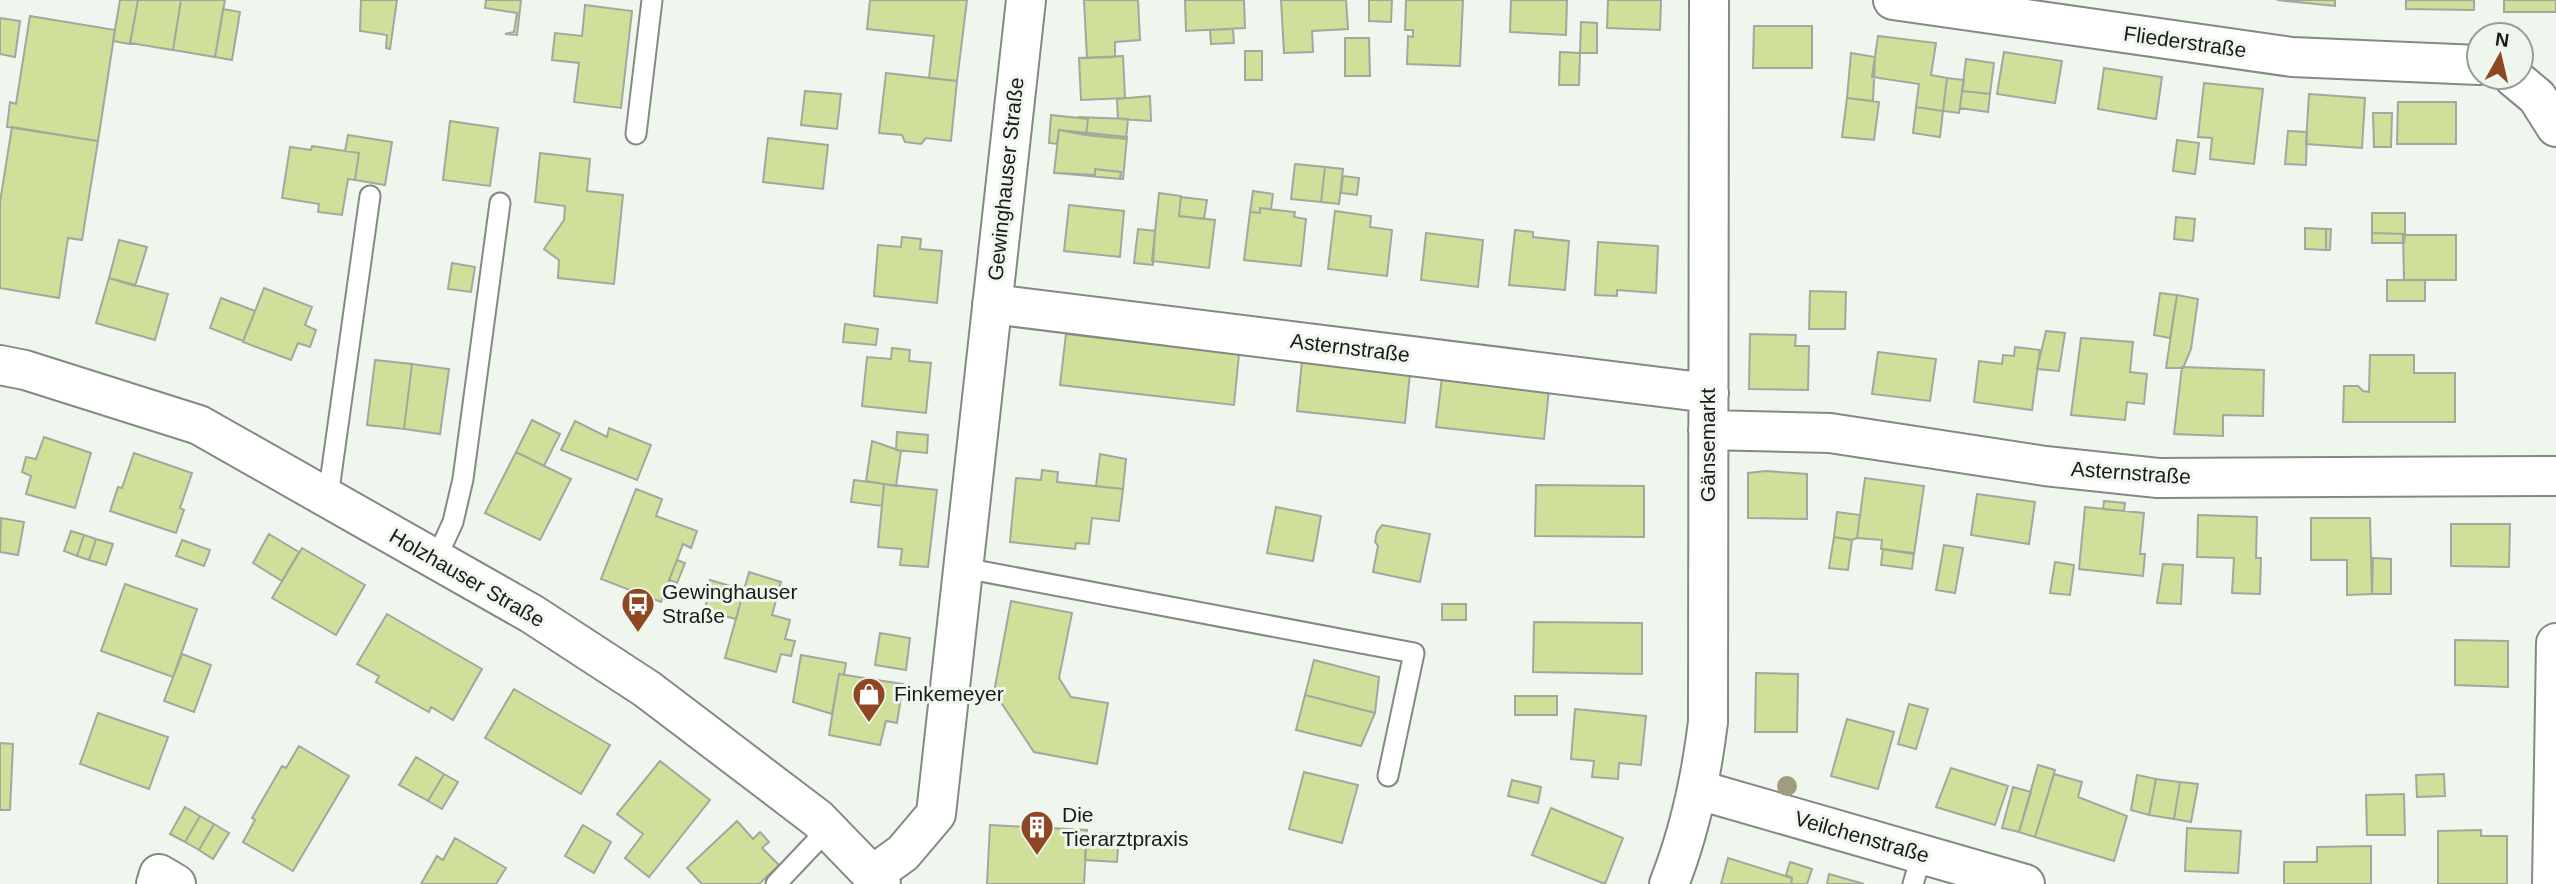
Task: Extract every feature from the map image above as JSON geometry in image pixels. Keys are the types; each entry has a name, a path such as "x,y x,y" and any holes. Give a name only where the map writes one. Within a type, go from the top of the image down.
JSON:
{"street":[{"name":"Gewinghauser Straße","path":"877,879 904,853 936,814 1026,0"},
{"name":"Gänsemarkt","path":"1669,884 1683,849 1699,790 1708,722 1709,0"},
{"name":"Fliederstraße","path":"1893,0 2292,57 2465,64"},
{"path":"2530,91 2537,97 2556,126"},
{"name":"Asternstraße","path":"992,304 1708,411 2045,466 2158,478 2556,476"},
{"name":"Holzhauser Straße","path":"0,365 24,370 199,425 532,614 647,689 828,829 877,879"},
{"path":"2552,884 2556,643"},
{"name":"Veilchenstraße","path":"1699,790 1917,869 2025,884"},
{"path":"156,884 159,874 176,884"}],"lane":[{"path":"636,134 652,0"},
{"path":"328,497 370,196"},
{"path":"436,559 453,522 463,479 500,203"},
{"path":"964,568 1414,653 1388,776"},
{"path":"776,884 828,829"}],"building":[{"path":"120,0 138,0 130,44 113,41"},
{"path":"138,0 181,0 173,50 130,43"},
{"path":"181,0 225,0 215,57 173,50"},
{"path":"361,0 397,0 390,49 386,48 387,35 360,31"},
{"path":"486,0 521,0 517,35 505,34 514,32 517,13 485,8"},
{"path":"870,0 967,0 957,81 929,78 934,36 867,29"},
{"path":"1084,0 1138,0 1140,40 1115,42 1115,57 1087,58"},
{"path":"1185,0 1244,0 1245,28 1186,31"},
{"path":"1281,0 1346,0 1348,29 1312,31 1313,52 1284,53"},
{"path":"1369,0 1392,0 1391,22 1369,21"},
{"path":"1406,0 1463,0 1460,66 1407,64 1408,36 1413,37 1413,30 1405,30"},
{"path":"1511,0 1567,0 1566,35 1510,32"},
{"path":"1608,0 1661,0 1660,30 1607,28"},
{"path":"2277,0 2335,0 2335,6"},
{"path":"2406,0 2474,0 2474,10 2406,9"},
{"path":"2504,0 2556,0 2556,12 2504,12"},
{"path":"585,5 632,11 621,108 574,102 579,63 552,60 555,33 582,36"},
{"path":"223,9 240,12 232,60 215,57"},
{"path":"30,16 115,30 98,141 7,127 10,102 16,104"},
{"path":"0,18 20,21 15,57 0,54"},
{"path":"1581,22 1597,23 1597,53 1580,53"},
{"path":"1754,26 1812,26 1812,68 1753,68"},
{"path":"1233,29 1234,43 1211,44 1210,30"},
{"path":"1878,36 1936,43 1931,75 1947,78 1943,111 1916,107 1919,84 1872,77"},
{"path":"1345,38 1369,38 1370,76 1345,76"},
{"path":"1245,51 1262,51 1262,80 1245,80"},
{"path":"1560,52 1580,53 1579,85 1559,85"},
{"path":"2004,52 2062,61 2055,103 1997,94"},
{"path":"1851,53 1875,57 1873,101 1847,98"},
{"path":"1123,56 1125,98 1081,100 1079,58"},
{"path":"1966,59 1994,63 1990,94 1962,91"},
{"path":"2104,68 2162,77 2156,119 2098,109"},
{"path":"886,73 957,81 951,141 926,138 921,144 905,142 902,135 879,133"},
{"path":"1947,78 1964,80 1959,113 1943,111"},
{"path":"2204,83 2263,89 2254,164 2210,159 2212,138 2198,137"},
{"path":"805,91 841,94 837,129 801,125"},
{"path":"1962,91 1990,94 1988,112 1960,108"},
{"path":"2309,94 2365,98 2362,148 2306,144"},
{"path":"1150,96 1151,121 1118,119 1117,99"},
{"path":"1847,98 1879,102 1874,140 1842,137"},
{"path":"2398,102 2456,102 2456,144 2397,144"},
{"path":"1916,107 1943,111 1940,137 1913,133"},
{"path":"2373,113 2392,113 2391,147 2374,147"},
{"path":"1051,115 1088,119 1086,135 1059,130 1057,144 1049,143"},
{"path":"1078,117 1128,119 1126,139 1086,135 1088,119"},
{"path":"450,121 498,128 490,186 443,180"},
{"path":"12,127 98,141 82,240 68,238 59,298 0,288 0,202"},
{"path":"1059,130 1127,137 1123,179 1120,179 1121,172 1095,169 1095,175 1054,173"},
{"path":"2288,131 2307,132 2306,165 2285,164"},
{"path":"348,135 392,142 385,185 355,180 359,153 345,151"},
{"path":"768,138 828,145 823,189 763,182"},
{"path":"2177,140 2199,143 2195,174 2173,171"},
{"path":"312,146 359,153 355,180 348,179 342,215 318,212 319,204 282,198 290,147 311,150"},
{"path":"540,153 590,159 587,191 623,195 614,284 558,278 559,260 544,249 564,220 565,206 535,202"},
{"path":"1295,164 1325,167 1321,202 1291,199"},
{"path":"1325,167 1343,169 1339,204 1321,202"},
{"path":"1095,169 1121,172 1120,179 1057,173 1095,175"},
{"path":"1343,176 1359,178 1357,195 1341,193"},
{"path":"1253,191 1273,194 1271,209 1260,208 1260,213 1250,212"},
{"path":"1159,193 1181,196 1179,216 1215,220 1209,268 1152,261"},
{"path":"1181,197 1207,200 1204,219 1179,216"},
{"path":"1069,205 1124,211 1120,257 1064,251"},
{"path":"1260,208 1295,212 1294,217 1306,219 1301,266 1244,260 1250,212 1260,213"},
{"path":"1335,211 1371,216 1370,227 1392,230 1387,276 1328,269"},
{"path":"2372,213 2405,213 2405,234 2372,233"},
{"path":"2176,217 2195,219 2193,241 2174,239"},
{"path":"2305,228 2326,229 2326,250 2305,249"},
{"path":"1138,229 1155,231 1153,265 1134,263"},
{"path":"2326,229 2331,229 2330,250 2326,250"},
{"path":"1515,230 1533,232 1533,237 1569,241 1565,290 1509,285"},
{"path":"1426,233 1483,240 1478,287 1421,280"},
{"path":"2372,233 2405,234 2404,243 2372,243"},
{"path":"2403,235 2456,235 2456,280 2404,280"},
{"path":"902,237 921,239 920,249 942,251 937,303 874,296 878,245 901,247"},
{"path":"119,240 147,247 135,286 109,278"},
{"path":"1598,242 1658,246 1656,293 1617,290 1617,296 1595,295"},
{"path":"452,263 475,267 471,292 448,289"},
{"path":"109,278 168,294 155,340 96,323"},
{"path":"2387,280 2425,280 2425,301 2387,301"},
{"path":"264,288 312,307 305,325 316,330 310,347 298,343 291,360 243,342"},
{"path":"1810,291 1846,292 1845,329 1809,329"},
{"path":"2160,293 2177,295 2170,338 2154,335"},
{"path":"2177,295 2198,299 2191,349 2183,368 2166,368"},
{"path":"221,298 255,311 243,341 210,328"},
{"path":"845,324 878,329 876,345 843,342"},
{"path":"2046,331 2065,333 2059,371 2037,369"},
{"path":"1066,334 1239,354 1234,405 1060,385"},
{"path":"1750,334 1796,335 1795,346 1809,346 1808,390 1749,389"},
{"path":"2081,338 2133,342 2130,372 2147,374 2144,404 2127,402 2125,420 2071,415"},
{"path":"2015,347 2040,350 2032,410 1974,402 1979,361 2002,364 2003,355 2014,356"},
{"path":"892,348 910,350 909,361 931,363 926,413 862,406 867,357 891,359"},
{"path":"1878,352 1936,359 1930,401 1872,394"},
{"path":"2370,355 2414,355 2414,373 2455,373 2455,422 2343,422 2344,386 2358,386 2369,392"},
{"path":"375,360 412,364 404,429 367,425"},
{"path":"1302,361 1410,373 1405,423 1297,411"},
{"path":"412,364 449,369 440,434 404,429"},
{"path":"2182,367 2264,370 2263,416 2223,415 2223,436 2174,434"},
{"path":"1442,377 1549,389 1544,439 1436,427"},
{"path":"532,420 560,434 544,466 516,452"},
{"path":"575,421 607,437 609,428 651,445 637,480 561,450"},
{"path":"897,432 928,435 927,453 896,450"},
{"path":"44,437 91,453 75,508 26,494 31,476 22,472 26,457 36,459"},
{"path":"872,441 901,451 896,486 866,481"},
{"path":"516,452 571,479 540,540 485,513"},
{"path":"134,453 192,473 180,508 184,510 176,533 110,511 118,487 122,488"},
{"path":"1100,454 1126,459 1123,489 1096,486"},
{"path":"1042,470 1058,472 1057,482 1123,489 1119,521 1092,518 1089,544 1076,543 1075,549 1010,542 1016,478 1041,480"},
{"path":"1766,471 1807,474 1807,519 1748,518 1748,473"},
{"path":"1865,478 1924,486 1914,554 1881,549 1882,540 1857,538"},
{"path":"854,480 884,484 882,506 851,502"},
{"path":"884,484 937,490 928,567 900,565 902,549 878,547"},
{"path":"1536,485 1644,486 1644,537 1535,536"},
{"path":"636,489 662,499 656,516 697,531 691,548 683,544 661,602 601,579"},
{"path":"1977,494 2035,502 2029,544 1971,535"},
{"path":"2104,501 2125,503 2124,511 2103,509"},
{"path":"1276,507 1321,516 1313,561 1267,553"},
{"path":"2085,507 2144,513 2140,554 2145,554 2143,576 2079,569"},
{"path":"1837,512 1860,515 1857,538 1852,540 1834,537"},
{"path":"2198,515 2257,517 2256,558 2261,558 2260,594 2232,593 2234,558 2197,557"},
{"path":"1,518 24,522 18,555 0,552"},
{"path":"2311,518 2370,518 2372,594 2347,595 2347,560 2311,560"},
{"path":"2451,524 2510,524 2509,567 2451,566"},
{"path":"1382,525 1430,534 1420,582 1373,572 1378,546 1375,542"},
{"path":"71,531 84,535 77,556 64,551"},
{"path":"269,534 299,552 282,581 253,563"},
{"path":"84,535 96,539 89,560 77,556"},
{"path":"1834,537 1852,540 1848,570 1829,568"},
{"path":"96,539 113,544 106,565 89,560"},
{"path":"182,540 210,550 204,566 176,556"},
{"path":"1944,545 1963,548 1955,593 1936,590"},
{"path":"302,548 365,585 336,635 272,598"},
{"path":"1883,549 1914,553 1912,569 1881,565"},
{"path":"2373,558 2391,559 2391,594 2372,594"},
{"path":"677,560 685,563 677,583 669,580"},
{"path":"2055,562 2074,565 2070,595 2050,593"},
{"path":"2163,564 2183,565 2181,604 2157,603"},
{"path":"749,572 781,582 772,615 790,620 785,639 795,641 791,656 781,654 776,672 725,658"},
{"path":"710,580 744,590 736,619 705,611"},
{"path":"125,584 197,609 173,677 101,651"},
{"path":"1011,601 1072,613 1059,678 1071,697 1108,703 1097,764 1034,752 994,692"},
{"path":"1442,604 1466,604 1466,620 1442,620"},
{"path":"387,614 482,669 453,720 431,707 429,712 376,682 379,676 357,664"},
{"path":"1534,622 1642,623 1642,674 1533,672"},
{"path":"880,633 910,638 906,670 875,665"},
{"path":"2455,640 2508,641 2508,687 2455,685"},
{"path":"182,654 211,665 194,712 164,701"},
{"path":"801,655 846,663 844,675 839,674 832,714 793,702"},
{"path":"1314,660 1379,677 1375,713 1305,695"},
{"path":"1756,673 1798,674 1797,732 1755,732"},
{"path":"839,674 903,684 897,723 886,721 880,745 829,735"},
{"path":"514,689 610,745 581,794 485,738"},
{"path":"1305,695 1375,713 1361,746 1296,730"},
{"path":"1515,696 1557,696 1557,715 1515,715"},
{"path":"1909,704 1928,709 1916,749 1898,744"},
{"path":"1575,709 1646,716 1641,765 1619,763 1618,779 1592,777 1594,761 1571,759"},
{"path":"98,713 168,737 149,789 80,764"},
{"path":"1847,719 1894,732 1878,789 1831,776"},
{"path":"0,743 13,744 10,810 0,810"},
{"path":"299,746 349,776 293,871 243,842 255,820 252,818 282,766 286,768"},
{"path":"416,757 444,774 428,801 399,785"},
{"path":"660,761 710,800 649,877 625,858 643,834 617,814"},
{"path":"2038,765 2055,770 2035,837 2019,832"},
{"path":"1951,768 2008,786 1995,825 1936,807"},
{"path":"1304,772 1358,785 1342,843 1289,829"},
{"path":"444,774 458,782 442,809 428,801"},
{"path":"2054,774 2082,782 2078,797 2127,816 2114,861 2035,837"},
{"path":"2444,774 2445,796 2417,797 2416,775"},
{"path":"2137,775 2156,779 2149,815 2131,810"},
{"path":"2156,779 2180,782 2174,819 2149,815"},
{"path":"1512,780 1541,787 1538,803 1508,796"},
{"path":"2180,782 2198,784 2191,822 2174,819"},
{"path":"2013,787 2031,792 2019,832 2002,828"},
{"path":"2404,794 2405,835 2367,835 2366,795"},
{"path":"185,807 200,816 185,842 170,834"},
{"path":"1551,808 1623,838 1605,884 1532,855"},
{"path":"200,816 214,824 199,850 185,842"},
{"path":"737,821 753,839 760,832 769,842 762,848 779,865 759,884 702,884 687,868"},
{"path":"214,824 229,833 213,859 199,850"},
{"path":"583,825 611,842 594,873 565,856"},
{"name":"Die Tierarztpraxis","path":"990,825 1087,830 1084,884 987,884"},
{"path":"2187,828 2241,831 2238,873 2185,871"},
{"path":"2481,830 2481,836 2507,836 2507,884 2438,884 2438,831"},
{"path":"1099,833 1119,834 1117,862 1085,860 1086,837 1099,837"},
{"path":"455,838 506,868 496,884 421,884 437,856 443,860"},
{"path":"2371,846 2371,884 2284,884 2284,862 2317,862 2317,847"},
{"path":"1728,858 1792,878 1791,884 1721,884"},
{"path":"1790,862 1812,869 1807,884 1791,884 1792,878 1786,875"},
{"path":"1829,874 1864,884 1827,884"}],"place":[{"name":"Gewinghauser Straße","path":"638,634"},
{"name":"Finkemeyer","path":"869,724"},
{"name":"Die Tierarztpraxis","path":"1037,857"}]}
